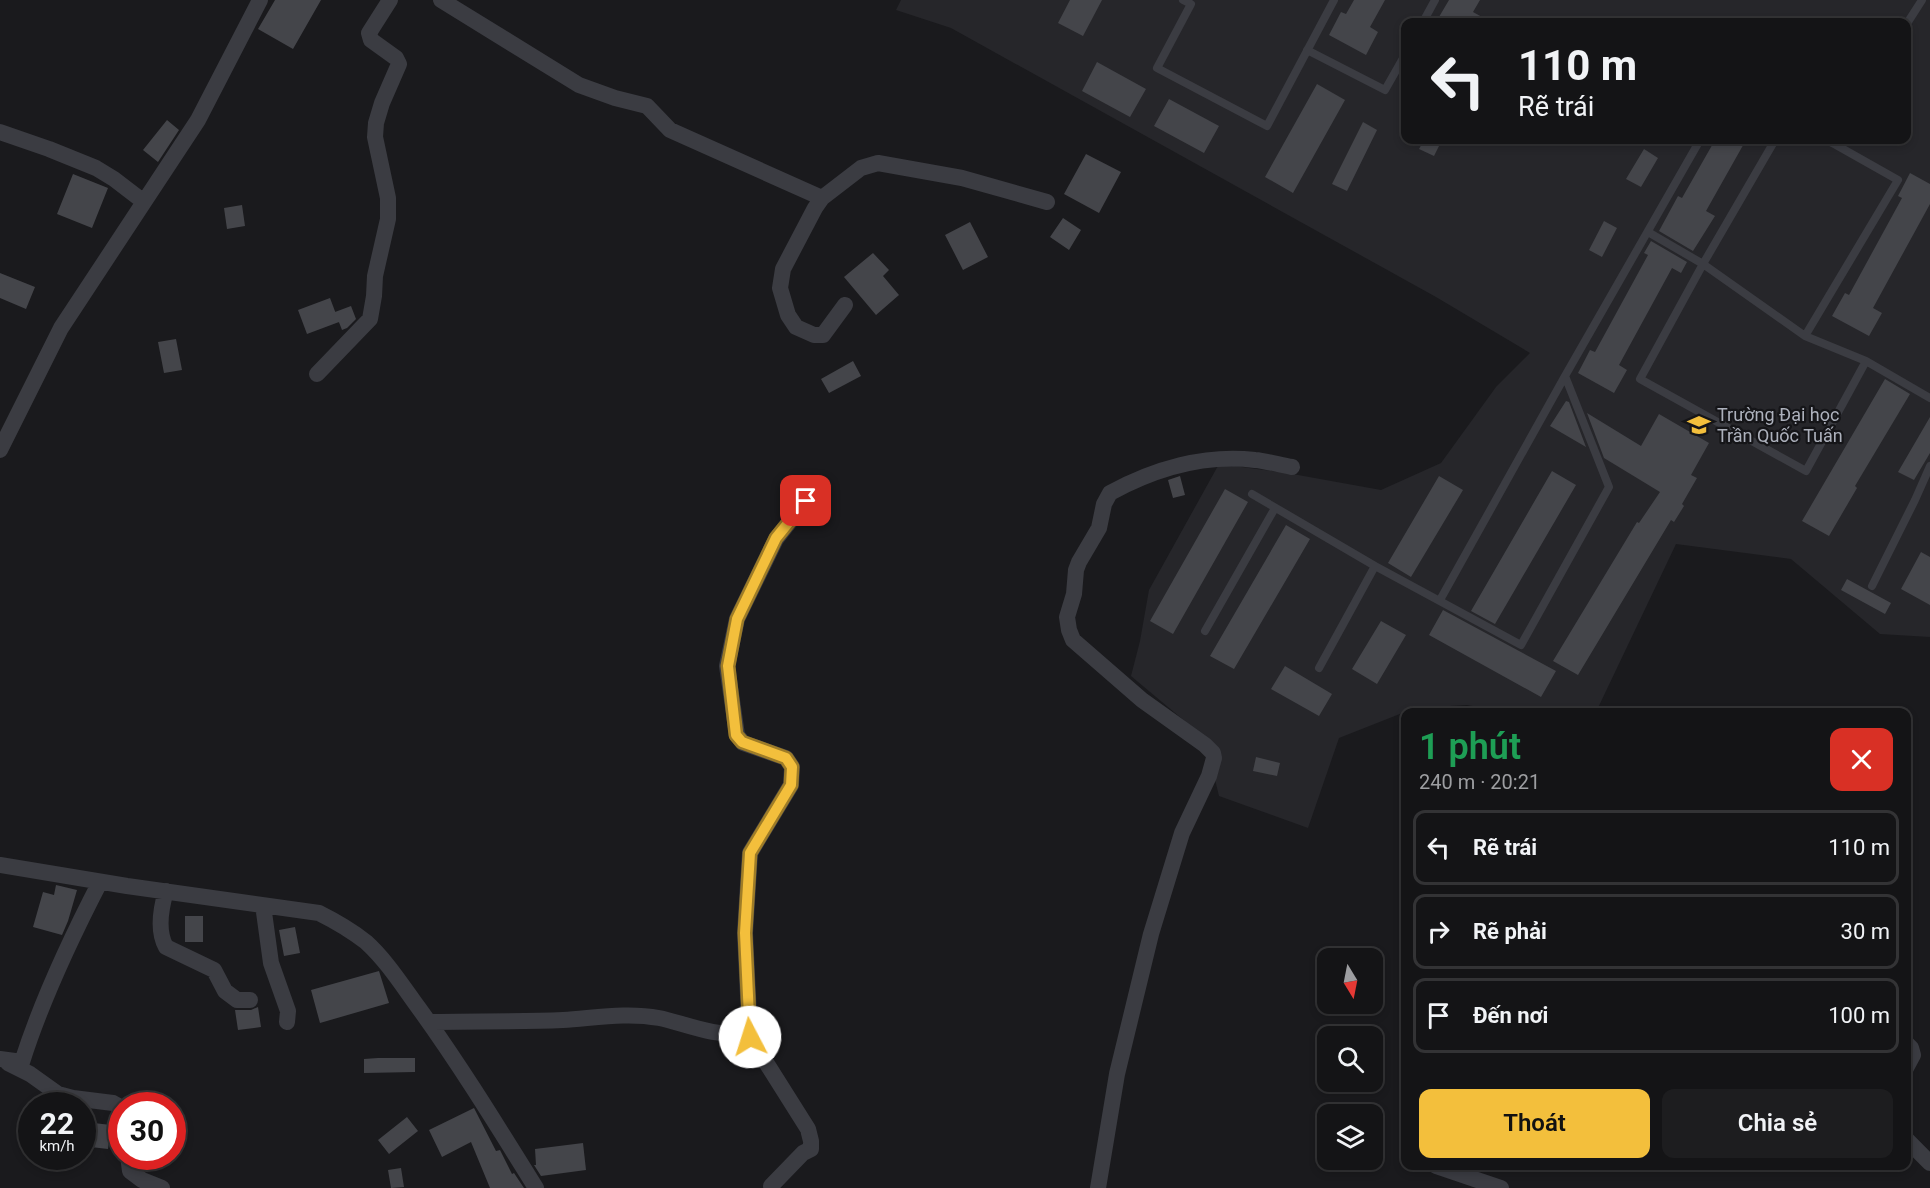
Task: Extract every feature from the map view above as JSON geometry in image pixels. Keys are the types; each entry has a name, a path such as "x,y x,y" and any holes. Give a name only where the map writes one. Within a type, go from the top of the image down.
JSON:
{"street":[{"path":"0,450 61,328 198,120 260,0"},
{"path":"317,374 370,319 372,311 375,276 388,219 388,198 375,129 382,103 399,64 396,58 371,40 369,33 390,0"},
{"path":"441,0 579,85 647,106 670,130 822,198"},
{"path":"0,132 40,145 96,168 144,202"},
{"path":"845,305 823,335 814,335 800,329 792,322 780,288 783,270 815,208 822,198 861,168 878,163 962,178 1047,202"},
{"path":"1098,1188 1116,1074 1142,968 1182,833 1209,776 1214,758 1213,753 1205,745 1142,700 1073,640 1067,617 1074,594 1076,570 1099,528 1110,493 1144,475 1205,460 1255,460 1292,467"},
{"path":"750,1037 745,933 750,853 791,785 792,767 786,758 742,742 736,735 728,666 737,619 776,538 806,501"},
{"path":"0,865 100,882 319,913 355,934 380,957 429,1022 536,1188"},
{"path":"0,1059 22,1062 65,949 100,882"},
{"path":"166,891 161,924 162,941 166,947 214,970 225,991 237,1000 250,1000"},
{"path":"263,904 271,963 288,1011 287,1022"},
{"path":"429,1022 638,1016 661,1018 705,1030 734,1033 740,1031 750,1037 808,1129 812,1141 811,1149 771,1186"},
{"path":"0,1059 30,1074 58,1094 108,1102"},
{"path":"1911,1144 1930,1163"},
{"path":"130,1170 142,1180 162,1188"},
{"path":"1448,1170 1501,1188"}],"lane":[{"path":"1189,2 1157,68 1267,126 1334,0"},
{"path":"1425,18 1435,0"},
{"path":"1910,18 1922,0"},
{"path":"1306,50 1385,90 1401,62"},
{"path":"1440,600 1698,144"},
{"path":"1773,144 1640,379 1806,471 1866,361"},
{"path":"1805,336 1898,180 1841,144"},
{"path":"1648,232 1703,264 1805,336 1866,361 1930,398"},
{"path":"1252,494 1375,566 1521,645 1609,488 1565,376"},
{"path":"1872,586 1930,466"},
{"path":"1205,631 1275,508"},
{"path":"1319,668 1375,566"}],"shaded area":[{"name":"Trường Đại học Trần Quốc Tuấn","path":"901,0 1930,0 1930,637 1880,634 1791,559 1676,544 1598,708 1483,708 1467,705 1401,708 1401,714 1339,738 1308,828 1219,796 1205,738 1131,676 1149,590 1219,464 1287,473 1381,490 1441,463 1496,387 1530,353 1436,297 951,28 896,10"}],"building":[{"path":"275,0 321,0 293,49 258,29"},
{"path":"1070,0 1102,0 1083,36 1058,23"},
{"path":"1354,0 1385,0 1370,27 1378,32 1366,55 1329,35 1341,12 1346,14"},
{"path":"1449,0 1480,0 1473,12 1484,18 1438,18"},
{"path":"1097,62 1146,89 1130,117 1082,91"},
{"path":"1317,84 1345,100 1293,193 1265,177"},
{"path":"1169,99 1219,126 1204,153 1154,126"},
{"path":"167,120 179,130 158,162 143,150"},
{"path":"1363,122 1377,130 1347,191 1332,184"},
{"path":"1422,144 1440,144 1434,156 1419,149"},
{"path":"1713,144 1744,144 1706,211 1715,216 1693,251 1659,231 1678,196 1682,198"},
{"path":"1644,149 1658,158 1641,187 1626,179"},
{"path":"1086,154 1121,172 1099,213 1064,194"},
{"path":"1910,173 1930,184 1930,204 1873,308 1882,313 1869,336 1832,316 1845,293 1849,295 1902,198 1898,196"},
{"path":"73,174 108,188 92,228 57,214"},
{"path":"242,205 245,226 227,229 224,208"},
{"path":"1063,218 1081,230 1069,250 1050,237"},
{"path":"1604,221 1617,228 1602,257 1589,250"},
{"path":"970,222 988,257 963,270 945,235"},
{"path":"1651,241 1687,262 1681,273 1672,268 1619,365 1627,370 1614,393 1578,373 1590,350 1595,352 1648,255 1644,253"},
{"path":"873,253 889,270 883,276 899,295 876,315 844,277"},
{"path":"0,273 35,287 26,309 0,298"},
{"path":"330,298 339,322 307,334 298,310"},
{"path":"351,306 356,319 342,330 335,312"},
{"path":"176,339 182,370 164,373 158,342"},
{"path":"853,361 861,376 829,393 821,379"},
{"path":"1885,379 1910,394 1855,486 1857,488 1829,536 1802,521"},
{"path":"1566,401 1569,402 1586,447 1550,426"},
{"path":"1587,413 1641,446 1659,414 1709,443 1691,475 1697,478 1682,504 1684,506 1674,522 1671,520 1578,675 1553,661 1637,522 1639,523 1660,492 1604,458"},
{"path":"1930,417 1930,453 1914,480 1898,472"},
{"path":"1552,471 1576,485 1495,624 1471,611"},
{"path":"1180,476 1185,495 1173,498 1168,480"},
{"path":"1439,476 1463,490 1411,577 1388,563"},
{"path":"1225,489 1248,502 1173,634 1150,621"},
{"path":"1286,525 1310,539 1234,669 1210,656"},
{"path":"1921,552 1930,557 1930,605 1901,589"},
{"path":"1847,579 1891,603 1885,614 1841,590"},
{"path":"1443,610 1556,671 1541,697 1429,635"},
{"path":"1381,621 1406,635 1377,684 1352,669"},
{"path":"1285,666 1332,694 1319,716 1271,689"},
{"path":"1256,757 1280,763 1277,776 1253,771"},
{"path":"56,885 77,890 62,935 33,927 43,892 54,895"},
{"path":"185,916 203,916 203,942 185,942"},
{"path":"295,927 300,953 284,956 279,930"},
{"path":"379,971 389,1003 320,1023 311,990"},
{"path":"258,1007 261,1027 238,1030 235,1010 251,1010"},
{"path":"415,1058 415,1072 364,1073 364,1059"},
{"path":"474,1108 496,1151 500,1150 512,1174 514,1173 524,1188 490,1188 471,1142 442,1157 429,1130"},
{"path":"407,1117 418,1131 389,1154 378,1140"},
{"path":"96,1123 108,1125 108,1149 96,1148"},
{"path":"583,1143 586,1170 541,1176 534,1165 536,1165 535,1149"},
{"path":"401,1168 404,1187 391,1188 388,1170"}],"place":[{"name":"Trường Đại học Trần Quốc Tuấn","path":"1699,425"}],"route":[{"path":"750,1037 746,994 745,933 750,853 791,785 792,767 786,758 742,742 736,735 728,666 737,619 776,538 806,501"}]}
